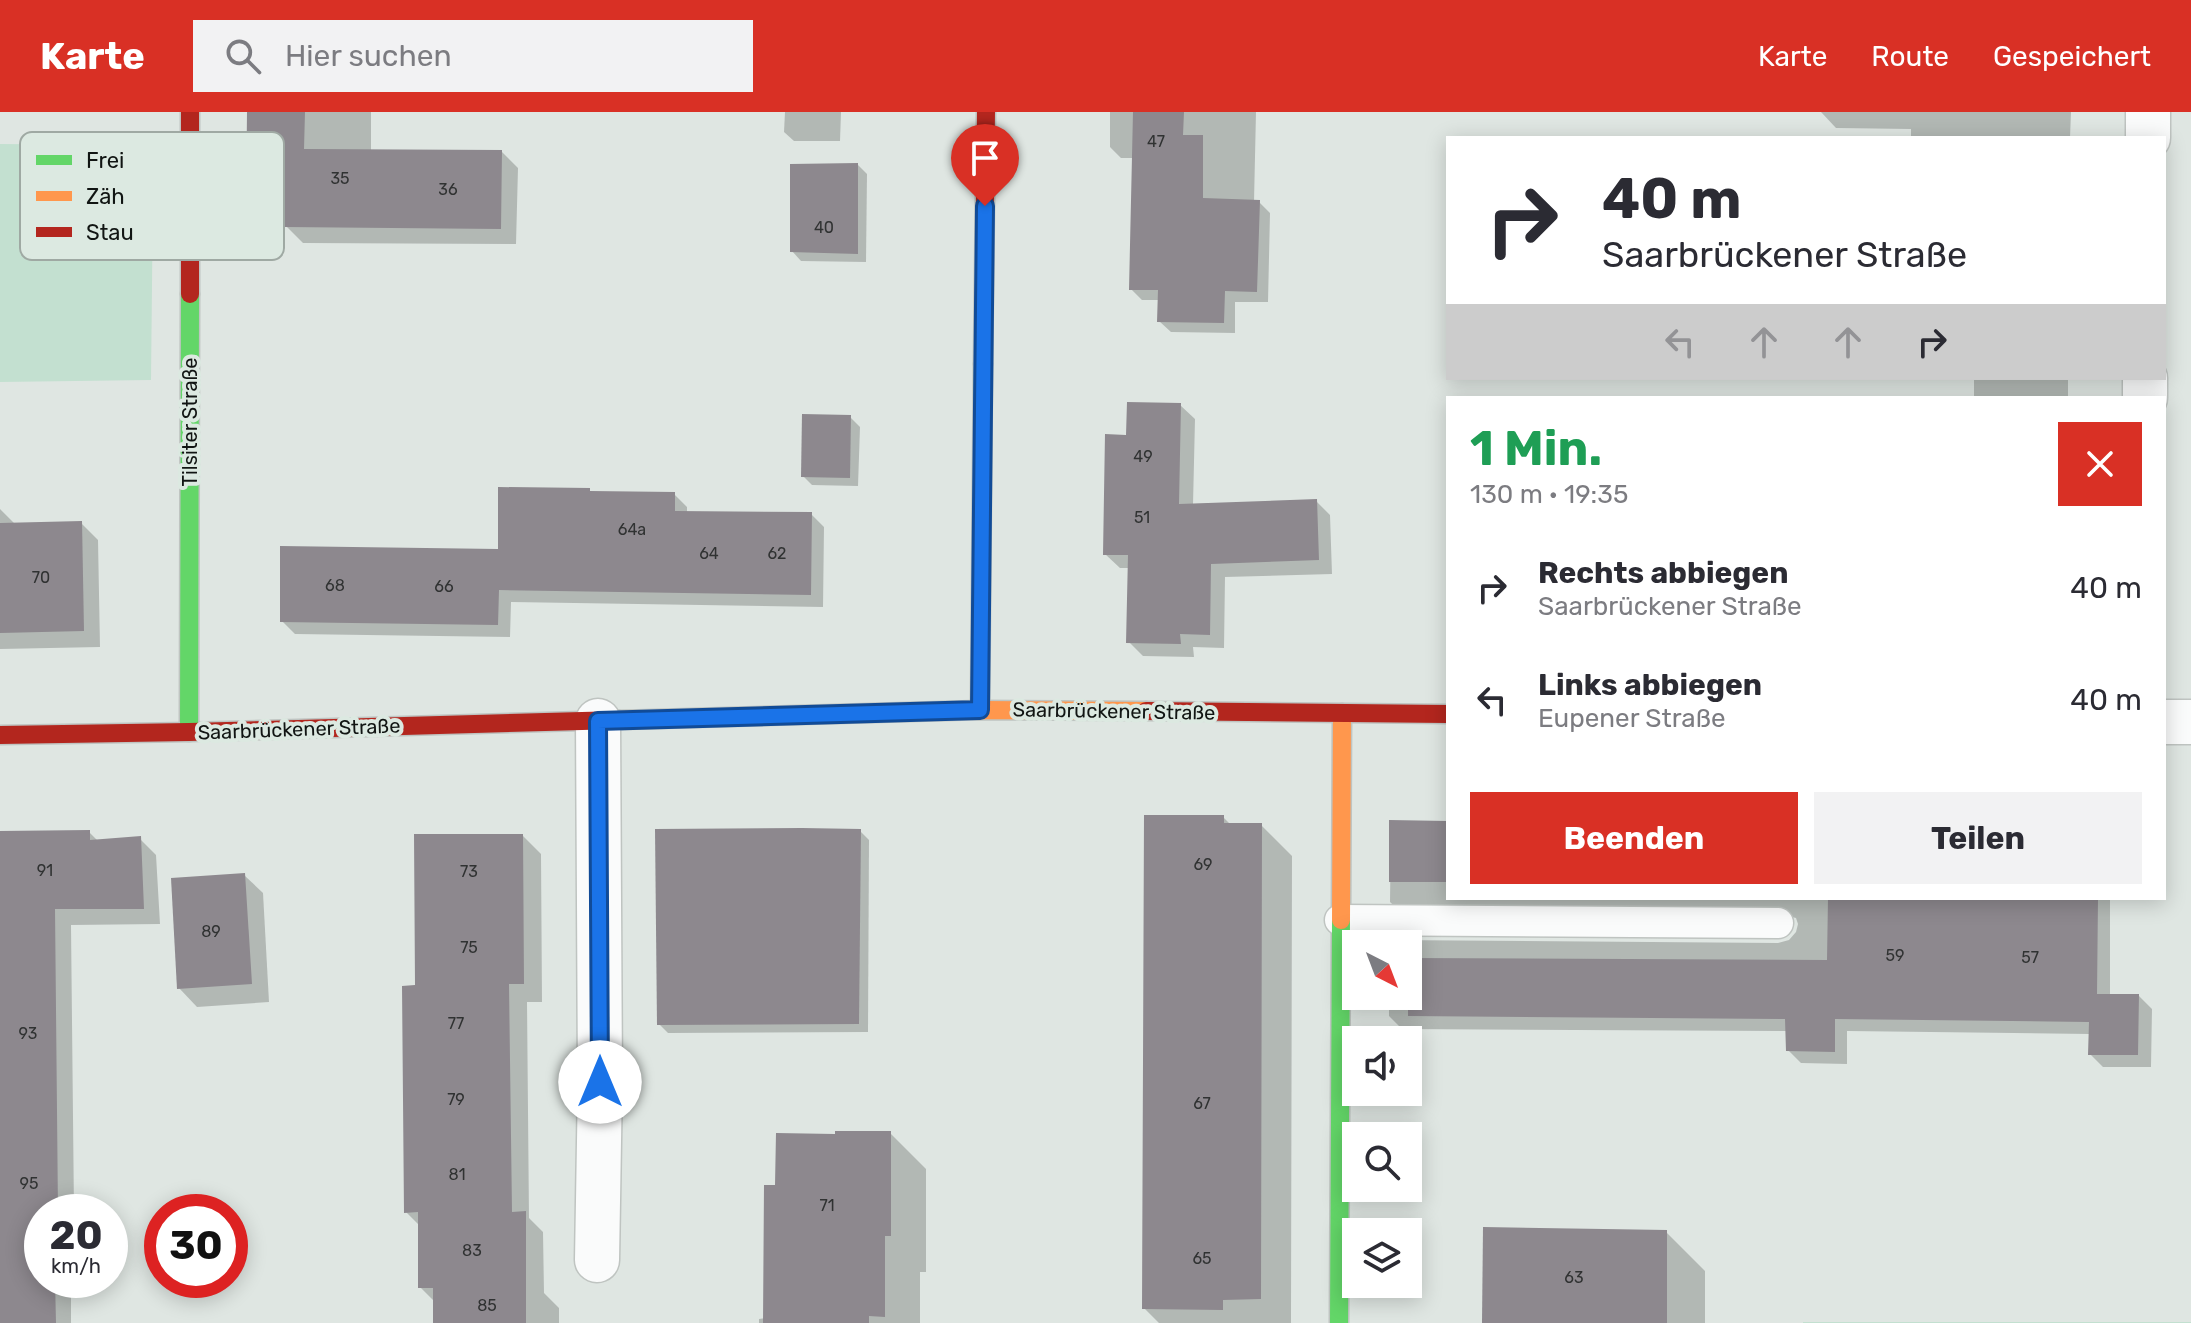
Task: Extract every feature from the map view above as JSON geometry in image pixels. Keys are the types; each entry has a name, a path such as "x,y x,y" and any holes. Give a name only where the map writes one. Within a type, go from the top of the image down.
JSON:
{"street":[{"name":"Tilsiter Straße","path":"190,112 190,132"},
{"path":"980,710 986,112"},
{"path":"2148,112 2148,136"},
{"name":"Tilsiter Straße","path":"189,732 190,260"},
{"name":"Saarbrückener Straße","path":"0,735 980,710 1446,714"},
{"path":"1339,1323 1342,713"},
{"path":"597,1260 600,1082 598,721"},
{"path":"2166,722 2191,722"}],"lane":[{"path":"1340,920 1778,923"}],"green space":[{"path":"0,144 20,144 20,260 152,260 151,380 0,382"},
{"path":"2191,1322 2191,1323 1803,1323"}],"building":[{"path":"247,112 305,112 304,149 502,150 501,229 284,227 284,132 247,132"},
{"path":"1133,112 1184,112 1183,135 1203,135 1203,198 1260,200 1257,292 1225,291 1224,323 1157,322 1158,290 1129,290"},
{"path":"858,163 858,254 790,252 790,164"},
{"path":"1127,402 1181,403 1179,504 1317,499 1319,560 1211,564 1210,635 1180,634 1181,644 1126,643 1128,555 1103,555 1105,434 1126,435"},
{"path":"802,414 851,415 850,478 801,477"},
{"path":"498,487 675,492 675,511 812,512 811,595 499,590 498,625 280,622 280,546 498,549"},
{"path":"82,521 84,631 0,633 0,523"},
{"path":"1144,815 1224,815 1224,823 1262,823 1261,1299 1223,1300 1223,1310 1142,1309"},
{"path":"1389,820 1446,821 1446,882 1389,882"},
{"path":"655,829 861,829 859,1024 657,1025"},
{"path":"90,830 90,840 141,836 144,909 55,909 58,1194 24,1194 24,1298 55,1298 56,1323 0,1323 0,831"},
{"path":"414,834 523,834 524,984 509,984 512,1212 526,1211 526,1323 433,1323 433,1288 418,1288 418,1212 404,1213 402,986 415,985"},
{"path":"245,873 252,984 177,989 171,878"},
{"path":"1828,900 2098,900 2097,994 2139,994 2138,1055 2088,1055 2089,1022 1835,1019 1835,1052 1786,1051 1785,1019 1408,1016 1408,1010 1422,1010 1422,958 1827,960"},
{"path":"835,1131 891,1131 891,1236 885,1236 885,1317 869,1316 869,1323 763,1323 764,1185 775,1185 776,1133 835,1134"},
{"path":"1483,1227 1667,1230 1667,1323 1482,1323"}],"traffic: fast":[{"path":"189,732 190,294"},
{"path":"980,710 983,364"},
{"path":"1339,1323 1341,920"}],"traffic: slow":[{"path":"619,720 980,710 1146,711"},
{"path":"1341,920 1342,713"}],"traffic: jam":[{"path":"190,112 190,132"},
{"path":"983,364 986,112"},
{"path":"190,260 190,294"},
{"path":"1146,711 1446,714"},
{"path":"0,735 619,720"}],"route":[{"path":"600,1082 598,721 980,710 985,206"}]}
